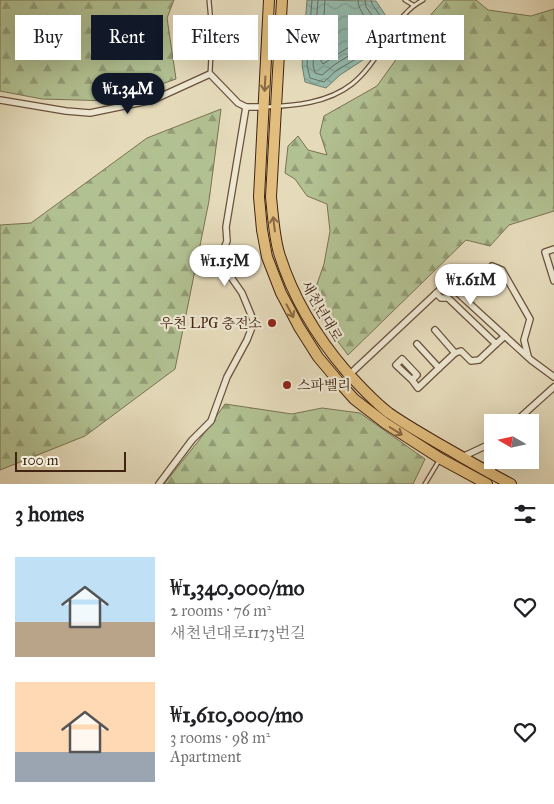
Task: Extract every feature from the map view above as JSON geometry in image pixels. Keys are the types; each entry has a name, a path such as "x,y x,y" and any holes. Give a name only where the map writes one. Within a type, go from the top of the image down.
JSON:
{"main road":[{"name":"새천년대로","path":"269,0 260,197 262,230 267,257 281,293 318,357 354,399 385,423 440,459 490,481 511,484"},
{"name":"새천년대로","path":"281,15 282,0"},
{"name":"새천년대로","path":"280,60 272,197 274,225 279,252 294,295 330,352 361,388 389,413 462,457 490,481"},
{"path":"261,146 274,147"}],"street":[{"path":"0,100 90,113 153,100 210,74 238,103 246,107 264,107"},
{"path":"159,484 192,440 211,421 227,377 247,340 254,322 242,292 219,260 227,241 226,227 246,107"},
{"path":"554,249 545,252 554,281"},
{"path":"492,266 502,270 530,319 524,340 529,358"},
{"path":"350,374 447,283 529,358 554,377"},
{"path":"436,293 441,298 448,298 496,344"},
{"path":"435,330 454,353"},
{"path":"412,380 418,388 454,353 460,352 471,362 479,360 505,336"},
{"path":"417,344 439,368"},
{"path":"524,414 552,390 554,398"},
{"path":"462,457 484,447"}],"lane":[{"path":"209,0 212,34 210,74"},
{"path":"405,0 413,5"},
{"path":"264,107 316,101 337,93 352,83 377,56 401,18 413,5 423,0"},
{"path":"425,484 440,459"}],"green space":[{"path":"0,0 174,0 167,18 176,79 113,101 42,99 0,91"},
{"path":"444,0 476,0 488,10 531,16 554,9 554,211 509,225 490,246 466,240 348,355 310,304 324,264 330,231 327,204 307,196 295,179 285,173 288,146 298,136 308,150 327,155 320,133 324,116 377,86 396,60 464,60 464,15 431,15"},
{"path":"221,109 209,201 175,369 85,436 0,470 0,225 31,223 147,138"},
{"path":"225,404 292,414 322,408 360,413 425,459 413,484 164,484"}],"water":[{"path":"307,0 376,1 385,15 348,15 348,60 363,60 340,75 326,88 305,82 302,60 338,60 338,15 306,15"}],"place":[{"name":"우천 LPG 충전소","path":"272,323"},
{"name":"스파벨리","path":"287,385"}]}
